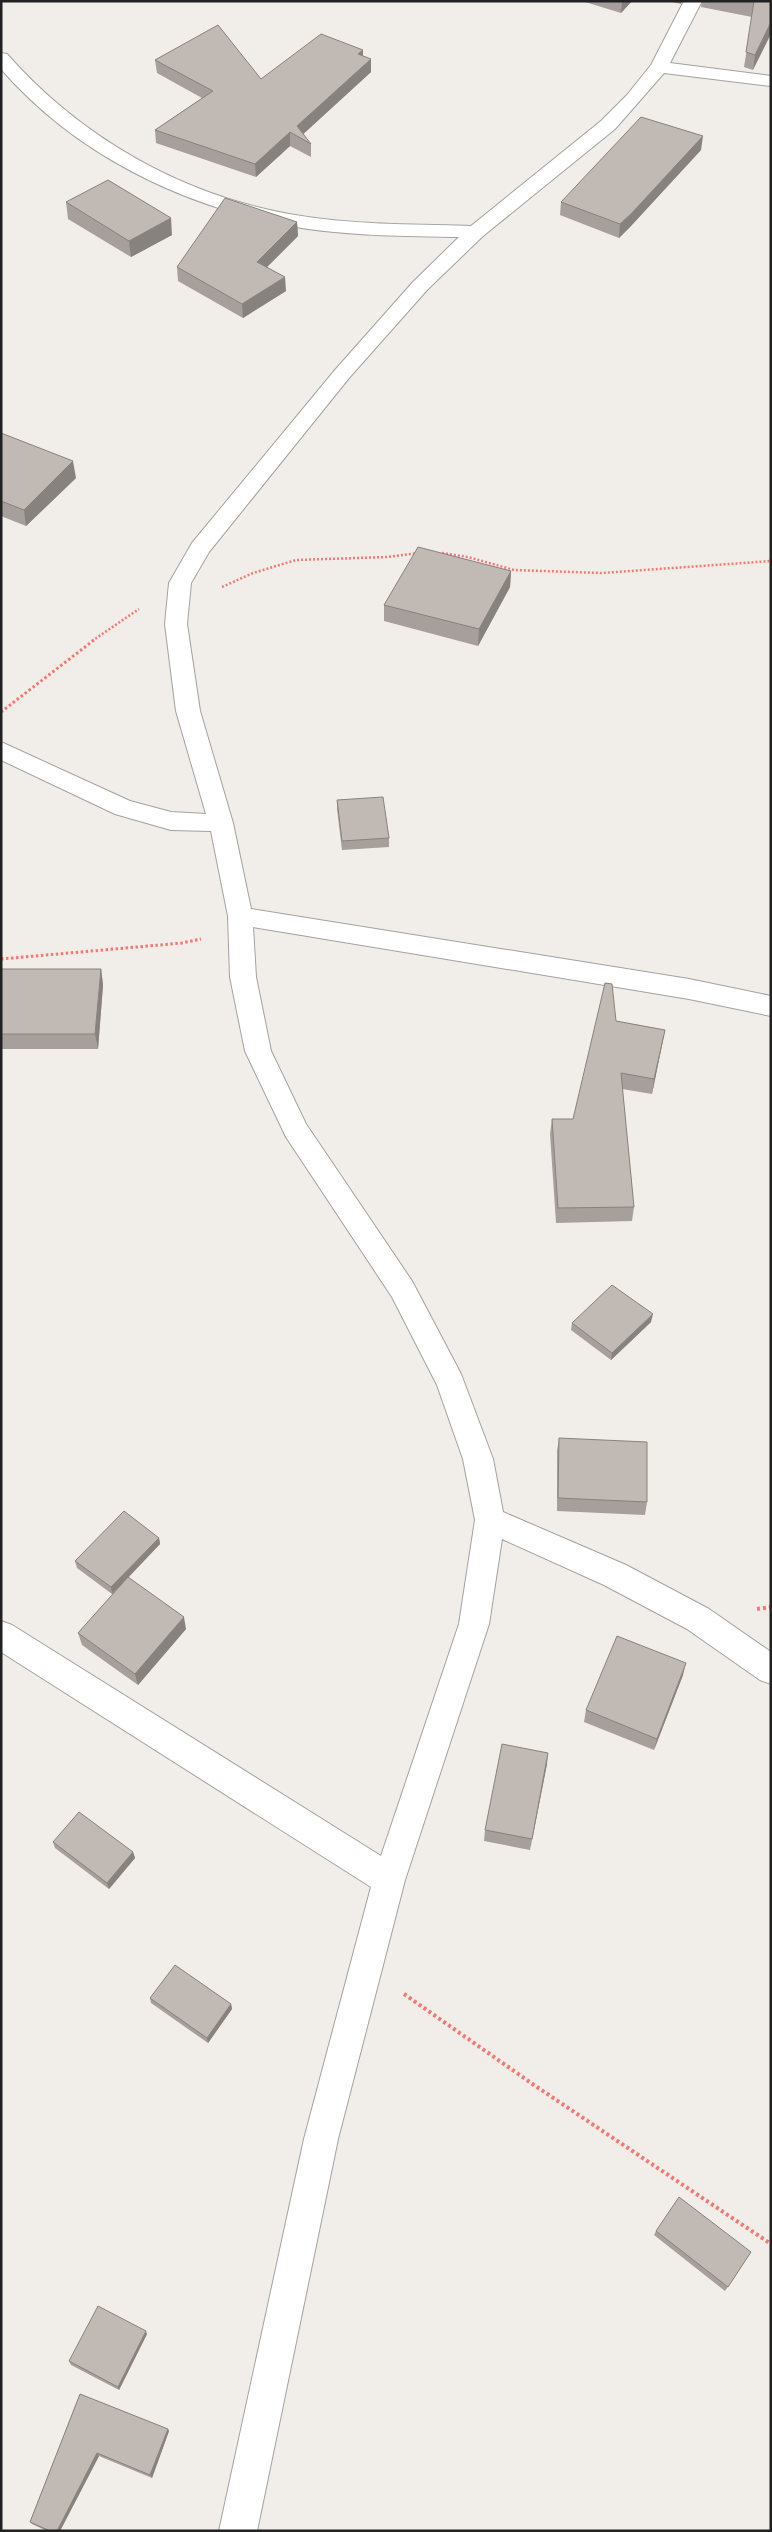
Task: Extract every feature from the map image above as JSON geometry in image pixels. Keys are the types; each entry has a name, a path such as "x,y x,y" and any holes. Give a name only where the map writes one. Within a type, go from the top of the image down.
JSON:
{"street":[{"path":"238,2531 320,2139 389,1880 474,1624 490,1520 478,1459 452,1383 402,1288 295,1130 258,1051 243,977 240,924 221,823 188,711 176,624 180,583 200,548 342,374 420,286 476,232 608,125 659,67 693,1"},
{"path":"1,58 31,93 82,134 144,172 224,204 289,220 393,230 476,232"},
{"path":"659,67 771,81"},
{"path":"1,89 31,93"},
{"path":"1,750 123,808 171,821 221,823"},
{"path":"240,924 689,989 771,1006"},
{"path":"490,1520 624,1579 698,1619 771,1670"},
{"path":"1,1635 389,1880"}],"path":[{"path":"178,606 253,573 296,560 387,557 420,552"},
{"path":"437,552 468,557 514,570 583,572 771,561"},
{"path":"1,712 76,652 180,583"},
{"path":"1,959 182,943 240,924"},
{"path":"366,1967 534,2085 771,2244"}],"building":[{"path":"754,1 771,1 771,22 755,55 746,52"},
{"path":"218,25 261,79 321,34 363,50 358,54 371,59 297,126 311,144 290,132 255,164 155,130 213,91 155,60"},
{"path":"641,117 703,136 620,224 561,202"},
{"path":"108,180 171,218 129,241 66,202"},
{"path":"225,198 297,222 257,262 285,277 242,304 177,267"},
{"path":"1,433 73,461 24,510 1,501"},
{"path":"418,547 511,571 479,629 384,605"},
{"path":"383,797 389,838 342,841 337,800"},
{"path":"1,969 101,969 95,1034 1,1034"},
{"path":"605,983 612,984 616,1021 665,1030 654,1079 621,1073 634,1207 558,1208 552,1119 573,1119"},
{"path":"612,1285 653,1314 612,1353 572,1323"},
{"path":"559,1438 647,1442 647,1502 558,1498"},
{"path":"124,1511 159,1538 111,1587 75,1561"},
{"path":"128,1577 184,1617 135,1674 78,1633"},
{"path":"617,1636 686,1663 657,1739 586,1710"},
{"path":"502,1744 548,1753 532,1839 485,1830"},
{"path":"79,1812 133,1852 107,1883 53,1842"},
{"path":"175,1965 231,2004 207,2038 150,1998"},
{"path":"679,2197 751,2252 728,2287 656,2231"},
{"path":"98,2306 146,2331 118,2387 69,2361"},
{"path":"80,2394 168,2429 150,2475 97,2453 57,2531 50,2531 30,2522"}]}
